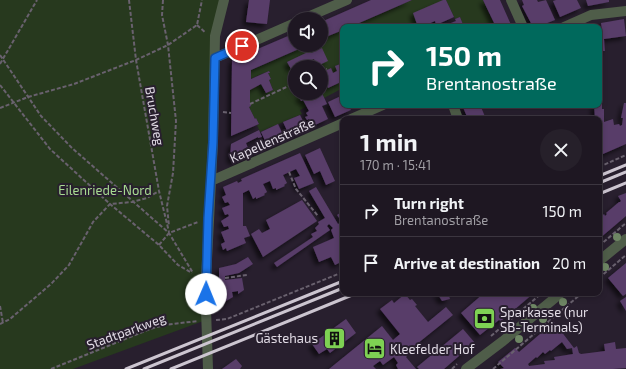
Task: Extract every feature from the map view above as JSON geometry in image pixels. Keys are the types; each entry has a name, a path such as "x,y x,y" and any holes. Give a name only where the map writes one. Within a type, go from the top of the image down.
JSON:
{"street":[{"path":"208,369 206,320 208,218 211,181 215,36 224,0"},
{"path":"320,12 347,0"},
{"path":"511,0 522,24"},
{"path":"571,24 591,15 626,11"},
{"path":"215,58 288,26"},
{"path":"359,116 376,108"},
{"name":"Kapellenstraße","path":"211,181 340,124"},
{"path":"602,259 626,239"},
{"path":"464,365 503,340 557,296"}],"path":[{"path":"0,64 37,0"},
{"name":"Bruchweg","path":"130,0 136,60 159,191 169,234"},
{"path":"163,0 162,15 168,45 176,121 173,173 167,206 169,234"},
{"path":"0,108 28,97 74,84 136,60 168,45 197,25 202,0"},
{"path":"0,55 41,116 72,148 169,234 193,273 178,265 159,245 110,204 50,150 0,85"},
{"path":"250,104 288,86"},
{"path":"602,165 626,155"},
{"path":"289,172 296,189 318,216"},
{"path":"0,324 10,319 51,284 69,265 93,222 110,204 132,202 147,198 159,191"},
{"path":"159,245 169,234 208,218"},
{"path":"602,243 626,223"},
{"path":"602,275 626,255"},
{"name":"Stadtparkweg","path":"51,369 150,329 164,325 227,319 340,273"},
{"path":"225,278 247,274"},
{"path":"487,339 538,296"},
{"path":"493,369 578,296"},
{"path":"0,306 3,323"},
{"path":"452,369 464,365"}],"green space":[{"name":"Eilenriede-Nord","path":"0,0 224,0 215,36 206,320 73,369 0,369"},
{"path":"412,0 443,0 421,24 357,24"},
{"path":"446,0 483,0 494,24 463,24 460,17 455,19"},
{"path":"340,31 340,64 336,66 337,71 333,73 331,68 328,70 328,60 288,60 288,100 303,100 306,107 300,110 302,114 260,132 257,125 259,124 249,107 251,106 250,90 261,84 266,93 273,90 269,80 271,79 268,73 270,73 269,71 250,79 251,70 292,52 328,52 328,36"},
{"path":"340,82 340,90 328,96 328,88"}],"building":[{"path":"249,0 270,0 267,24 246,22"},
{"path":"371,0 412,0 357,24 340,24 340,31 328,36 328,19"},
{"path":"446,0 454,17 438,24 436,24 435,21 428,24 417,24 413,13"},
{"path":"483,0 500,0 511,24 495,24"},
{"path":"522,0 537,0 538,2 546,0 555,20 545,24 531,24 522,6 524,5"},
{"path":"577,0 581,8 560,17 553,1"},
{"path":"586,0 609,0 609,2 588,6"},
{"path":"460,17 463,24 451,24 456,21 455,19"},
{"path":"624,19 626,36 604,39 605,51 602,51 603,38 601,23"},
{"path":"288,36 288,52 292,52 251,70 251,79 269,71 270,73 268,73 271,79 269,80 273,90 266,93 261,84 250,90 251,106 249,107 259,124 231,136 232,60"},
{"path":"308,52 324,52 328,60 291,60"},
{"path":"340,64 340,82 328,88 328,70 331,68 333,73 337,71 335,66"},
{"path":"340,96 340,108 350,108 351,110 335,117 328,102"},
{"path":"303,100 325,100 327,104 322,106 328,119 313,126 309,119 307,120 305,117 308,116 306,113 309,111"},
{"path":"624,103 626,103 626,144 603,154 602,116 595,116 594,108 602,108 604,109 604,122 613,119 614,125 619,124 620,126 622,125 623,118 621,118"},
{"path":"463,108 481,108 485,116 467,116"},
{"path":"300,115 307,129 290,137 283,122"},
{"path":"278,124 285,139 268,147 261,132"},
{"path":"259,130 262,137 258,137 246,143 248,148 257,144 256,142 259,141 263,149 234,162 230,159 231,144"},
{"path":"320,148 335,181 326,185 320,171 314,174 305,155"},
{"path":"300,153 314,183 299,189 294,178 300,176 296,169 283,175 287,183 284,185 285,186 276,190 276,188 273,189 270,181 263,184 267,192 264,194 265,195 256,199 256,197 253,199 249,190 243,193 243,226 246,226 250,236 244,238 246,243 227,251 226,248 223,250 221,244 225,242 221,232 229,229 228,226 224,227 221,221 229,216 228,214 225,215 222,208 230,205 228,202 225,203 222,197 226,195 223,187 237,181 238,183 242,181 241,179"},
{"path":"316,187 338,224 340,223 340,262 335,265 331,257 319,262 313,247 334,238 331,230 333,228 329,224 327,226 330,230 277,267 274,263 313,237 311,234 317,231 315,228 319,224 318,222 325,218 309,191"},
{"path":"626,193 626,216 602,236 602,216 604,214 605,216 607,214 606,213 621,201 618,196"},
{"path":"302,200 317,221 263,257 251,234 259,229 262,233 270,229 266,220"},
{"path":"248,257 253,264 239,273 225,276 225,280 242,278 244,290 238,294 238,291 232,292 233,297 221,304 218,298 220,296 219,268 236,264"},
{"path":"626,263 626,294 623,296 608,278"},
{"path":"403,296 407,296 410,300 412,299 417,305 415,306 428,322 446,307 453,315 407,352 401,344 399,346 416,369 398,369 396,365 398,363 394,357 383,365 380,361 373,366 376,369 329,369 382,326 393,340 400,334 380,309 392,300 394,303"},
{"path":"439,296 449,296 450,299 442,301"},
{"path":"481,296 530,296 501,321 499,320 480,335 461,313"},
{"path":"626,297 626,311 620,301"},
{"name":"Gästehaus","path":"346,319 356,333 330,353 327,349 319,354 312,344"},
{"path":"554,322 574,348 577,346 579,353 581,354 605,351 604,344 615,342 616,349 626,348 626,368 500,369 504,368 498,362 515,348 519,352","holes":["562,342 567,349 572,348 573,354 554,357 555,360 544,361 545,364 529,366 528,364 543,352 545,354 550,350 551,351"]},
{"path":"463,329 475,343 444,369 419,369 417,367"},
{"path":"236,359 242,366 240,369 222,369"}],"railway":[{"path":"602,175 626,165"},
{"path":"602,182 626,172"},
{"path":"602,193 626,183"},
{"path":"126,369 340,282"},
{"path":"144,369 340,289"},
{"path":"171,369 350,296"}],"place":[{"name":"Sparkasse (nur SB-Terminals)","path":"485,319"},
{"name":"Gästehaus","path":"334,338"},
{"name":"Kleefelder Hof","path":"374,349"}],"route":[{"path":"206,294 208,218 213,142 215,58 242,46"}]}
